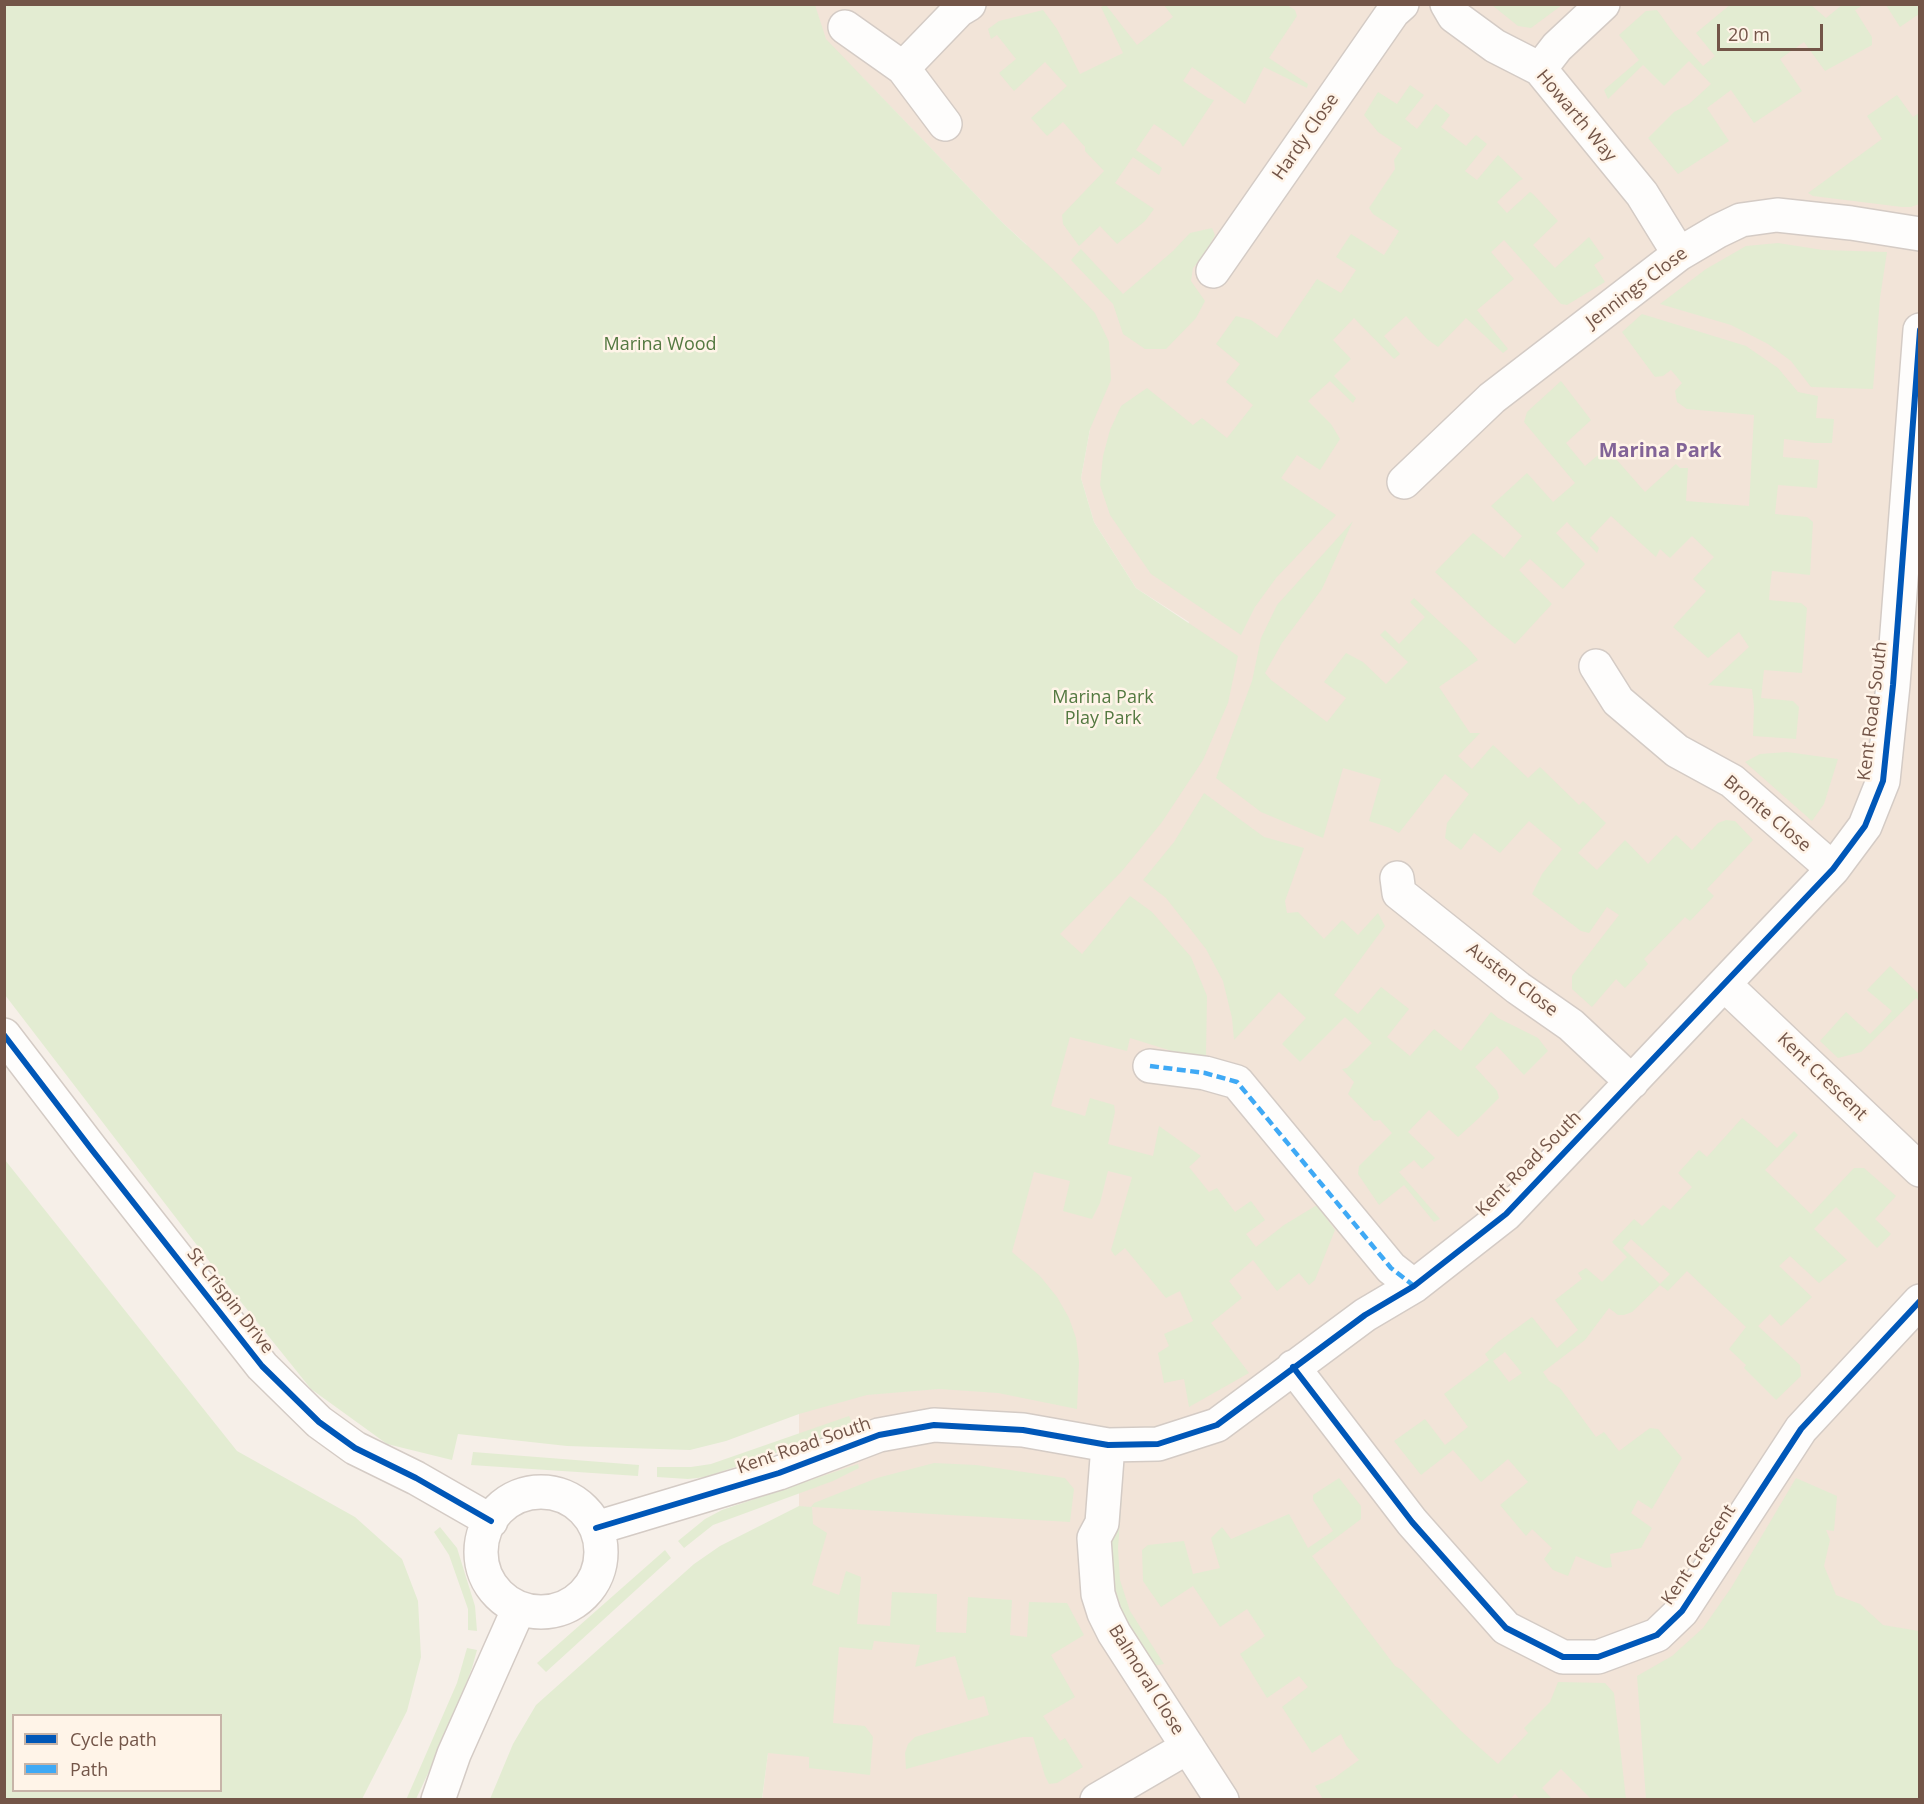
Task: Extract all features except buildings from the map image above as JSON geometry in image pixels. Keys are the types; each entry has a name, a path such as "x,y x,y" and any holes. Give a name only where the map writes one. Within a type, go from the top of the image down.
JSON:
{"street":[{"path":"903,68 959,10 969,4"},
{"name":"Hardy Close","path":"1213,271 1393,12 1402,4"},
{"name":"Howarth Way","path":"1448,4 1454,16 1495,46 1540,69 1642,194 1679,254"},
{"path":"1540,69 1557,47 1603,4"},
{"path":"845,27 903,68 945,124"},
{"name":"Jennings Close","path":"1404,482 1491,398 1679,254 1718,231 1741,220 1777,215 1920,234"},
{"name":"Kent Road South","path":"597,1528 779,1473 879,1435 934,1425 1023,1430 1108,1445 1158,1444 1217,1425 1365,1315 1414,1286 1506,1214 1833,868 1865,826 1883,781 1893,685 1920,330"},
{"name":"Bronte Close","path":"1596,666 1618,701 1677,751 1732,781 1833,868"},
{"name":"Austen Close","path":"1397,878 1399,893 1518,987 1571,1025 1632,1082"},
{"name":"Kent Crescent","path":"1724,984 1920,1170"},
{"name":"St Crispin Drive","path":"4,1035 262,1366 319,1422 355,1448 416,1478 491,1521"},
{"path":"1150,1066 1205,1073 1237,1082 1391,1268 1414,1286"},
{"name":"Kent Crescent","path":"1293,1367 1412,1521 1506,1628 1563,1657 1598,1657 1657,1635 1682,1611 1801,1429 1920,1301"},
{"name":"Balmoral Close","path":"1108,1445 1102,1523 1094,1538 1098,1594 1104,1613 1114,1633 1222,1800"},
{"path":"540,1491 563,1496 584,1508 597,1528 602,1551 597,1574 585,1594 565,1607 542,1612 519,1608 499,1595 486,1576 481,1552 491,1521 498,1509 518,1496 540,1491"},
{"path":"438,1800 454,1754 519,1608"},
{"path":"1097,1800 1188,1747"}],"shaded area":[{"path":"766,5 1919,5 1919,1799 762,1800 799,1506 799,1414 998,1051 1189,622 1136,588 1094,522 1081,478 1090,429 1026,244 862,77 825,62"}],"green space":[{"path":"1731,4 1811,5 1826,18 1842,5 1863,5 1855,10 1872,37 1872,45 1825,71 1804,42 1780,59 1802,91 1754,123 1731,90 1707,108 1729,141 1678,174 1648,138 1674,112 1689,104 1711,84 1689,61 1664,86 1643,65 1608,99 1604,90 1639,60 1619,35 1646,11 1657,10 1675,35 1703,66 1715,56 1696,33"},
{"path":"5,5 815,5 826,39 1004,224 1059,275 1095,313 1109,342 1111,380 1090,429 1081,478 1094,522 1136,588 1238,656 1228,703 1203,760 1162,822 1122,871 1060,934 1082,954 1130,896 1152,912 1191,957 1207,996 1206,1055 1191,1057 1130,1038 1127,1051 1070,1037 1051,1106 1085,1116 1090,1098 1114,1105 1115,1112 1108,1144 1153,1156 1159,1126 1201,1156 1189,1167 1209,1192 1217,1188 1235,1212 1251,1201 1265,1220 1246,1234 1256,1247 1284,1225 1317,1205 1335,1230 1315,1280 1309,1285 1299,1273 1277,1291 1253,1260 1229,1281 1242,1298 1211,1323 1249,1373 1189,1407 1184,1379 1164,1383 1158,1353 1169,1346 1164,1334 1193,1321 1180,1291 1166,1298 1125,1248 1115,1256 1111,1250 1132,1177 1108,1171 1100,1203 1092,1219 1063,1211 1070,1181 1034,1172 1012,1252 1040,1276 1057,1297 1069,1318 1076,1338 1079,1362 1077,1409 998,1393 939,1389 867,1395 799,1414 726,1441 690,1450 567,1446 458,1434 452,1460 387,1444 311,1389 229,1287 5,995"},
{"path":"1106,5 1137,45 1173,17 1164,5 1287,5 1295,10 1297,16 1269,58 1308,84 1307,88 1264,67 1245,104 1192,67 1183,81 1214,100 1183,147 1180,142 1154,124 1136,150 1162,168 1159,175 1133,157 1115,183 1154,209 1145,221 1117,244 1100,226 1079,246 1063,224 1062,215 1104,171 1063,122 1047,136 1031,118 1067,86 1045,62 1014,91 999,73 1016,59 997,35 991,39 988,29 999,21 1043,10 1057,29 1080,74 1123,53 1101,7"},
{"path":"1492,5 1562,5 1531,28 1518,26"},
{"path":"1886,5 1919,5 1919,14 1900,27"},
{"path":"1410,85 1424,95 1405,119 1417,129 1436,104 1450,115 1441,127 1466,146 1476,135 1487,144 1465,171 1477,180 1498,155 1523,179 1497,202 1507,213 1530,192 1558,221 1533,245 1555,268 1589,237 1604,258 1594,265 1605,282 1567,305 1561,304 1504,240 1491,252 1514,279 1477,310 1508,349 1503,353 1466,318 1438,347 1427,339 1406,316 1384,336 1400,354 1394,359 1354,318 1333,340 1351,359 1334,376 1356,398 1353,403 1330,381 1308,401 1331,424 1340,439 1320,470 1297,455 1281,478 1336,515 1276,578 1255,607 1241,635 1151,574 1110,515 1100,485 1103,456 1110,430 1121,406 1147,388 1193,425 1202,418 1227,438 1253,405 1226,382 1240,364 1216,344 1236,316 1251,320 1277,338 1317,279 1341,293 1356,270 1336,257 1351,234 1384,255 1399,231 1373,214 1369,208 1395,169 1394,160 1402,148 1378,132 1364,115 1378,92 1397,104"},
{"path":"1897,95 1913,117 1919,113 1919,204 1902,207 1813,196 1808,193 1882,139 1867,116"},
{"path":"1212,228 1215,235 1207,251 1193,268 1191,281 1205,301 1196,318 1166,349 1145,349 1123,334 1113,304 1071,260 1081,249 1123,294 1173,251 1190,233"},
{"path":"1778,243 1823,250 1887,252 1880,298 1873,389 1811,387 1791,361 1768,344 1731,325 1660,304 1706,269 1746,246"},
{"path":"1642,314 1746,346 1778,368 1798,392 1818,396 1816,418 1834,419 1832,443 1784,439 1783,457 1819,460 1817,488 1778,485 1775,514 1807,517 1813,522 1810,575 1772,571 1769,600 1801,603 1807,608 1802,673 1764,670 1761,698 1793,701 1799,707 1796,739 1753,736 1752,689 1708,685 1749,647 1739,632 1708,658 1673,627 1706,591 1693,579 1714,557 1692,536 1670,558 1660,549 1656,557 1611,516 1590,538 1599,548 1597,553 1567,522 1556,533 1585,564 1563,589 1530,559 1519,570 1552,604 1515,644 1490,624 1435,572 1473,533 1504,558 1522,536 1491,506 1527,473 1553,502 1575,483 1524,422 1527,412 1561,381 1591,420 1566,443 1585,466 1608,447 1645,492 1676,464 1680,468 1688,468 1686,501 1749,506 1754,415 1687,409 1677,402 1675,391 1682,383 1671,370 1663,376 1655,377 1622,332"},
{"path":"1353,521 1322,589 1282,643 1265,673 1271,680 1327,722 1346,698 1324,682 1346,653 1363,662 1386,684 1408,662 1380,635 1385,630 1399,644 1425,617 1410,602 1414,598 1478,660 1439,687 1470,733 1480,733 1458,756 1472,769 1493,745 1528,778 1540,767 1579,805 1583,801 1606,823 1578,853 1597,870 1625,840 1648,864 1676,835 1692,850 1718,823 1726,820 1735,821 1753,840 1707,889 1714,896 1690,921 1685,917 1644,959 1648,964 1625,988 1616,979 1592,1007 1572,989 1572,976 1619,915 1607,907 1589,933 1581,931 1532,894 1542,874 1562,849 1529,821 1500,853 1474,833 1461,850 1445,838 1447,823 1469,794 1445,774 1399,833 1369,821 1381,779 1343,768 1323,838 1261,812 1216,778 1252,681 1261,638 1277,605"},
{"path":"1787,752 1838,759 1824,804 1812,821 1745,762 1760,754"},
{"path":"1204,793 1264,837 1304,848 1285,901 1287,913 1298,912 1324,939 1342,920 1358,935 1378,913 1385,926 1334,995 1358,1014 1381,987 1409,1009 1387,1037 1410,1056 1434,1029 1461,1051 1491,1012 1498,1018 1538,1038 1548,1051 1524,1075 1497,1046 1475,1067 1497,1091 1499,1098 1479,1118 1458,1137 1429,1110 1408,1132 1435,1158 1422,1169 1414,1160 1399,1172 1440,1219 1434,1222 1404,1185 1379,1205 1358,1174 1359,1166 1392,1133 1380,1120 1374,1121 1348,1094 1354,1082 1342,1069 1347,1068 1372,1043 1345,1017 1300,1062 1282,1044 1306,1018 1279,992 1234,1040 1232,1018 1223,981 1206,949 1166,898 1143,880 1174,842"},
{"path":"1890,966 1919,994 1919,1001 1916,998 1861,1052 1838,1058 1820,1041 1846,1012 1870,1034 1882,1022 1892,1011 1867,990"},
{"path":"1742,1118 1777,1148 1794,1131 1798,1135 1765,1170 1811,1214 1854,1168 1864,1168 1896,1196 1875,1219 1891,1234 1877,1248 1836,1207 1814,1229 1847,1260 1819,1283 1790,1256 1779,1266 1812,1297 1781,1326 1770,1314 1758,1326 1800,1365 1801,1376 1776,1400 1744,1368 1746,1365 1729,1349 1746,1327 1687,1271 1668,1291 1660,1285 1632,1312 1618,1315 1609,1308 1585,1340 1543,1372 1549,1381 1560,1388 1596,1437 1604,1432 1619,1451 1650,1428 1658,1429 1682,1458 1652,1509 1638,1500 1631,1513 1652,1528 1641,1548 1610,1554 1612,1567 1605,1568 1576,1556 1568,1576 1553,1570 1544,1559 1552,1548 1532,1529 1526,1536 1500,1505 1528,1482 1508,1459 1481,1482 1453,1450 1421,1475 1394,1441 1425,1419 1445,1445 1468,1427 1444,1394 1489,1360 1485,1354 1532,1317 1557,1348 1578,1330 1555,1300 1582,1279 1578,1273 1586,1268 1602,1282 1627,1257 1612,1242 1634,1219 1642,1226 1663,1205 1670,1210 1692,1187 1678,1173 1699,1150 1707,1157","holes":["1631,1239 1670,1274 1660,1284 1623,1248","1505,1352 1522,1373 1509,1382 1493,1361"]},
{"path":"5,1160 237,1451 355,1517 402,1559 418,1601 421,1657 407,1711 362,1799 5,1799"},
{"path":"849,1416 854,1426 706,1477 688,1479 657,1477 657,1467 691,1467 711,1464"},
{"path":"473,1452 639,1465 638,1476 471,1465"},
{"path":"934,1463 976,1465 1065,1478 1074,1489 1070,1522 812,1507 813,1524 827,1533 812,1585 839,1595 846,1571 861,1577 857,1624 890,1626 892,1592 937,1594 936,1632 966,1633 968,1597 1012,1600 1010,1635 1027,1637 1029,1602 1067,1603 1084,1635 1051,1655 1075,1697 1043,1716 1060,1741 1065,1738 1083,1767 1057,1783 1049,1784 1033,1737 1023,1737 906,1769 905,1753 908,1744 915,1737 989,1715 984,1696 968,1700 955,1656 915,1667 920,1645 874,1641 872,1650 839,1647 833,1723 865,1726 873,1737 870,1775 809,1768 809,1757 768,1753 762,1799 490,1799 513,1744 536,1705 694,1564 720,1546 799,1506 811,1507 814,1503 877,1478"},
{"path":"858,1464 859,1468 833,1481 713,1525 684,1548 678,1541 705,1519 722,1510"},
{"path":"1339,1478 1361,1506 1361,1519 1312,1556 1395,1666 1402,1670 1461,1731 1498,1764 1528,1733 1524,1728 1550,1702 1558,1682 1605,1683 1614,1693 1626,1799 1591,1799 1561,1769 1542,1788 1552,1799 1520,1799 1515,1794 1509,1800 1323,1799 1315,1786 1334,1778 1359,1760 1346,1745 1341,1734 1312,1753 1282,1707 1308,1687 1299,1676 1267,1698 1240,1654 1265,1636 1247,1609 1220,1627 1193,1586 1161,1607 1143,1581 1142,1550 1148,1545 1184,1541 1193,1574 1220,1568 1211,1538 1222,1527 1231,1539 1289,1514 1308,1548 1333,1531 1313,1500 1313,1495"},
{"path":"1796,1478 1837,1496 1834,1531 1826,1530 1830,1540 1824,1566 1836,1595 1860,1604 1883,1625 1919,1631 1919,1799 1646,1799 1637,1676 1672,1656 1703,1628 1731,1588"},
{"path":"1113,1494 1122,1495 1118,1548 1120,1580 1130,1611 1164,1664 1154,1666 1124,1617 1110,1578"},
{"path":"440,1527 457,1548 475,1606 477,1631 468,1630 468,1609 449,1555 434,1532"},
{"path":"665,1550 671,1558 546,1672 537,1663"},
{"path":"467,1648 477,1650 448,1731 416,1799 406,1800 457,1683"}],"marked path":[{"path":"1150,1066 1205,1073 1237,1082 1391,1268 1414,1286"}],"cycle path":[{"path":"596,1528 779,1473 879,1435 934,1425 1023,1430 1108,1445 1158,1444 1217,1425 1365,1315 1414,1286 1506,1214 1833,869 1865,826 1883,781 1893,685 1920,330"},
{"path":"4,1035 262,1366 319,1422 355,1448 416,1478 491,1521"},
{"path":"1293,1367 1412,1522 1506,1628 1563,1657 1598,1657 1657,1635 1682,1611 1801,1429 1920,1301"}],"district":[{"name":"Marina Park","path":"1660,451"}],"park label":[{"name":"Marina Wood","path":"660,345"},
{"name":"Marina Park Play Park","path":"1103,708"}]}
